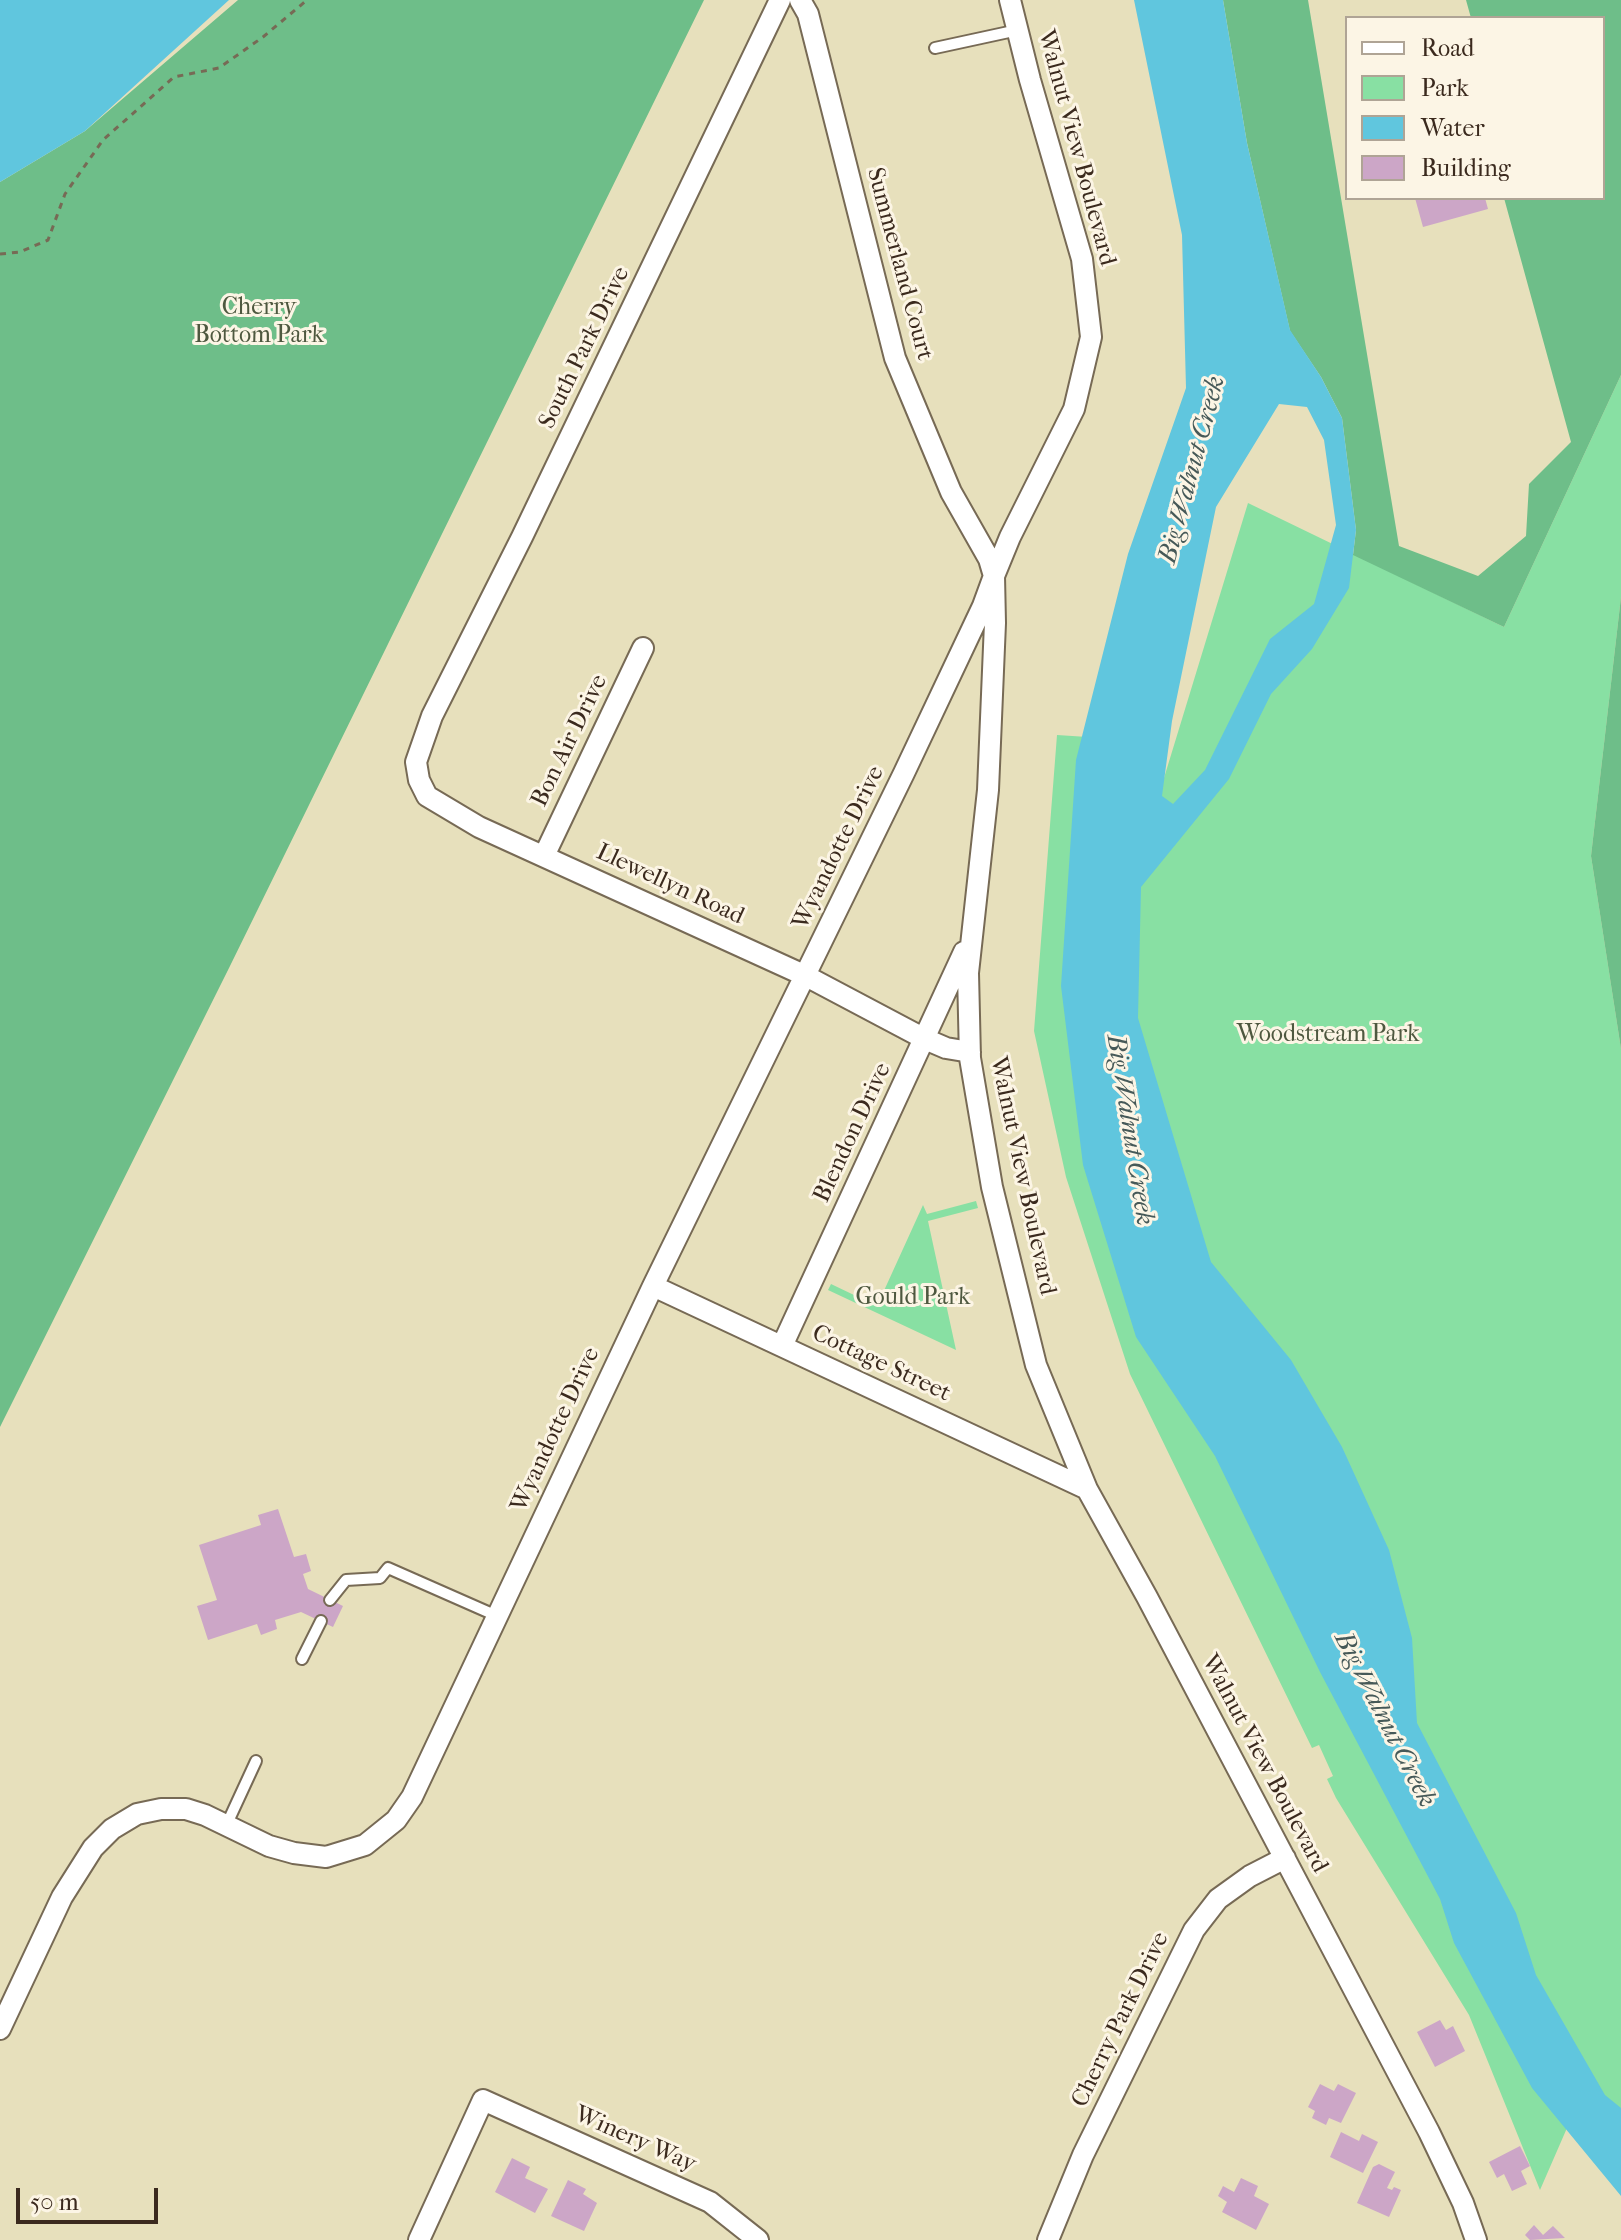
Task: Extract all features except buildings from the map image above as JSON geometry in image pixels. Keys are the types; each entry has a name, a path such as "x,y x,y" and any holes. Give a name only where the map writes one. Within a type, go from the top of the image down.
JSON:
{"street":[{"name":"South Park Drive","path":"432,716 522,537 780,0"},
{"name":"Summerland Court","path":"800,0 808,14 895,358 951,492 989,559 994,576"},
{"name":"Walnut View Boulevard","path":"1010,0 1082,259 1091,337 1074,409 1010,537 994,576 988,790 969,941 970,1052 992,1187 1036,1365 1087,1489 1429,2132 1463,2203 1476,2240"},
{"name":"Wyandotte Drive","path":"0,2029 62,1897 93,1848 112,1829 137,1814 161,1809 186,1809 269,1846 326,1857 365,1845 381,1834 396,1820 412,1797 653,1286 976,620 994,576"},
{"name":"Bon Air Drive","path":"544,856 643,648"},
{"name":"Llewellyn Road","path":"432,716 416,762 419,780 427,796 479,827 806,976 925,1039 946,1048 970,1052"},
{"name":"Blendon Drive","path":"782,1346 969,941"},
{"name":"Cottage Street","path":"653,1286 1087,1489"},
{"name":"Cherry Park Drive","path":"1048,2240 1083,2155 1194,1930 1218,1899 1250,1876 1285,1858"},
{"name":"Winery Way","path":"419,2240 483,2100 710,2202 758,2240"}],"lane":[{"path":"935,48 1018,30"},
{"path":"330,1600 346,1580 380,1578 388,1568 497,1616"},
{"path":"302,1659 321,1621"},
{"path":"226,1826 256,1761"}],"path":[{"path":"0,254 20,252 48,240 65,194 103,140 174,77 219,68 307,0"}],"green space":[{"name":"Cherry Bottom Park","path":"238,0 704,0 0,1427 0,182 85,131"},
{"path":"1223,0 1308,0 1399,546 1478,576 1526,536 1529,484 1571,442 1505,200 1605,200 1605,16 1470,16 1466,0 1621,0 1621,375 1504,627 1353,555 1356,530 1342,418 1321,377 1290,331 1247,143"},
{"name":"Woodstream Park","path":"1621,375 1621,597 1591,856 1621,1049 1621,2160 1577,2105 1540,2190 1469,2015 1336,1798 1327,1779 1333,1776 1319,1745 1312,1748 1130,1374 1066,1177 1034,1031 1057,735 1149,741 1160,791 1248,503 1504,627"},
{"path":"1621,597 1621,1049 1591,856"},
{"name":"Gould Park","path":"976,1201 978,1208 928,1221 956,1350 828,1290 831,1284 877,1306 923,1205 927,1214"}],"water":[{"path":"0,0 229,0 85,131 0,182"},
{"name":"Big Walnut Creek","path":"1134,0 1223,0 1247,143 1290,330 1321,377 1342,418 1356,530 1349,588 1312,649 1271,694 1229,779 1141,887 1138,1018 1211,1262 1291,1360 1342,1447 1389,1550 1412,1638 1417,1723 1516,1913 1536,1975 1605,2095 1621,2108 1621,2196 1532,2088 1454,1943 1440,1899 1320,1672 1215,1456 1136,1337 1083,1165 1061,986 1076,760 1128,554 1186,388 1182,235","holes":["1279,404 1307,407 1324,440 1336,525 1314,604 1270,639 1205,770 1173,804 1162,796 1172,721 1216,507"]}]}
